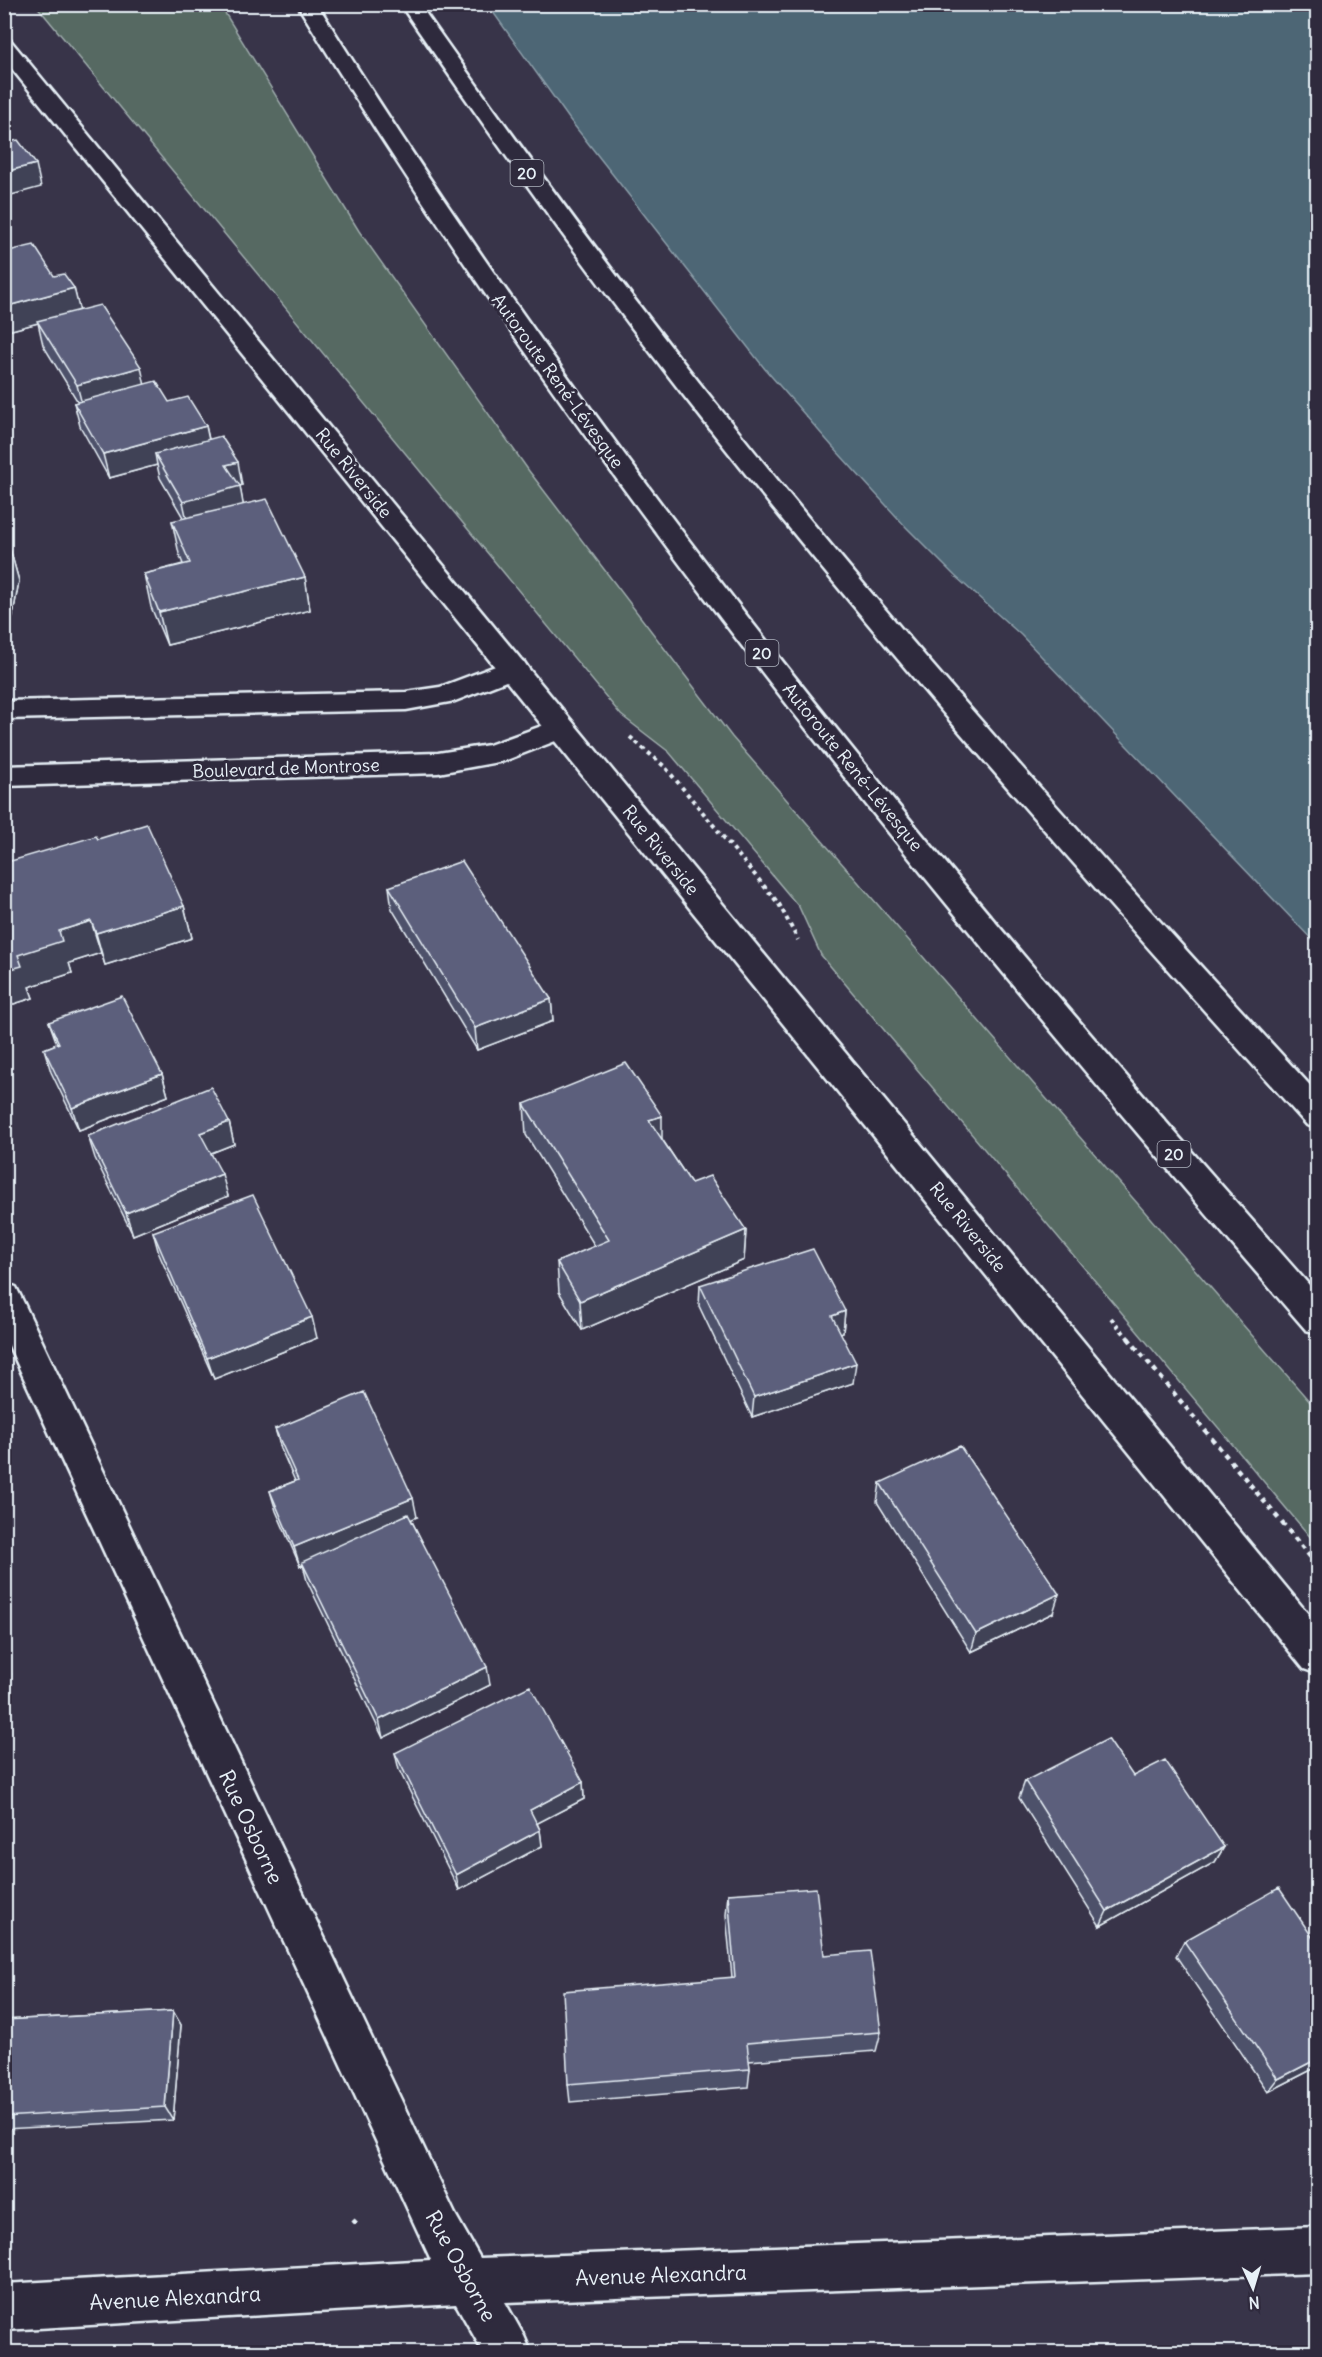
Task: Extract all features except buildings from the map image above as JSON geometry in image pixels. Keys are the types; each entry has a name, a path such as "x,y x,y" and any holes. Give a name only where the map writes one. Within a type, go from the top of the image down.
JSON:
{"main road":[{"path":"290,4 369,106"},
{"name":"Autoroute René-Lévesque","path":"308,4 369,106 529,343 686,555 1032,988 1317,1320"},
{"name":"20","path":"409,4 572,236 700,399 959,713 1205,993 1317,1116"},
{"name":"Rue Riverside","path":"4,45 1317,1656"},
{"path":"4,710 406,700 445,695 514,668"},
{"name":"Boulevard de Montrose","path":"4,776 438,763 494,754 561,728"},
{"name":"Rue Osborne","path":"4,1297 15,1350 439,2230 508,2352"},
{"name":"Avenue Alexandra","path":"4,2307 469,2281 1317,2250"}],"path":[{"path":"627,734 665,767 779,904 799,944"},
{"path":"353,2220 360,2227"}],"green space":[{"path":"36,5 220,5 359,231 529,471 732,737 1317,1410 1317,1545 821,955 799,907 669,752 621,715"}],"water":[{"path":"488,5 1317,5 1317,945 1021,635 955,576 906,527 832,446 765,369 570,120"}]}
